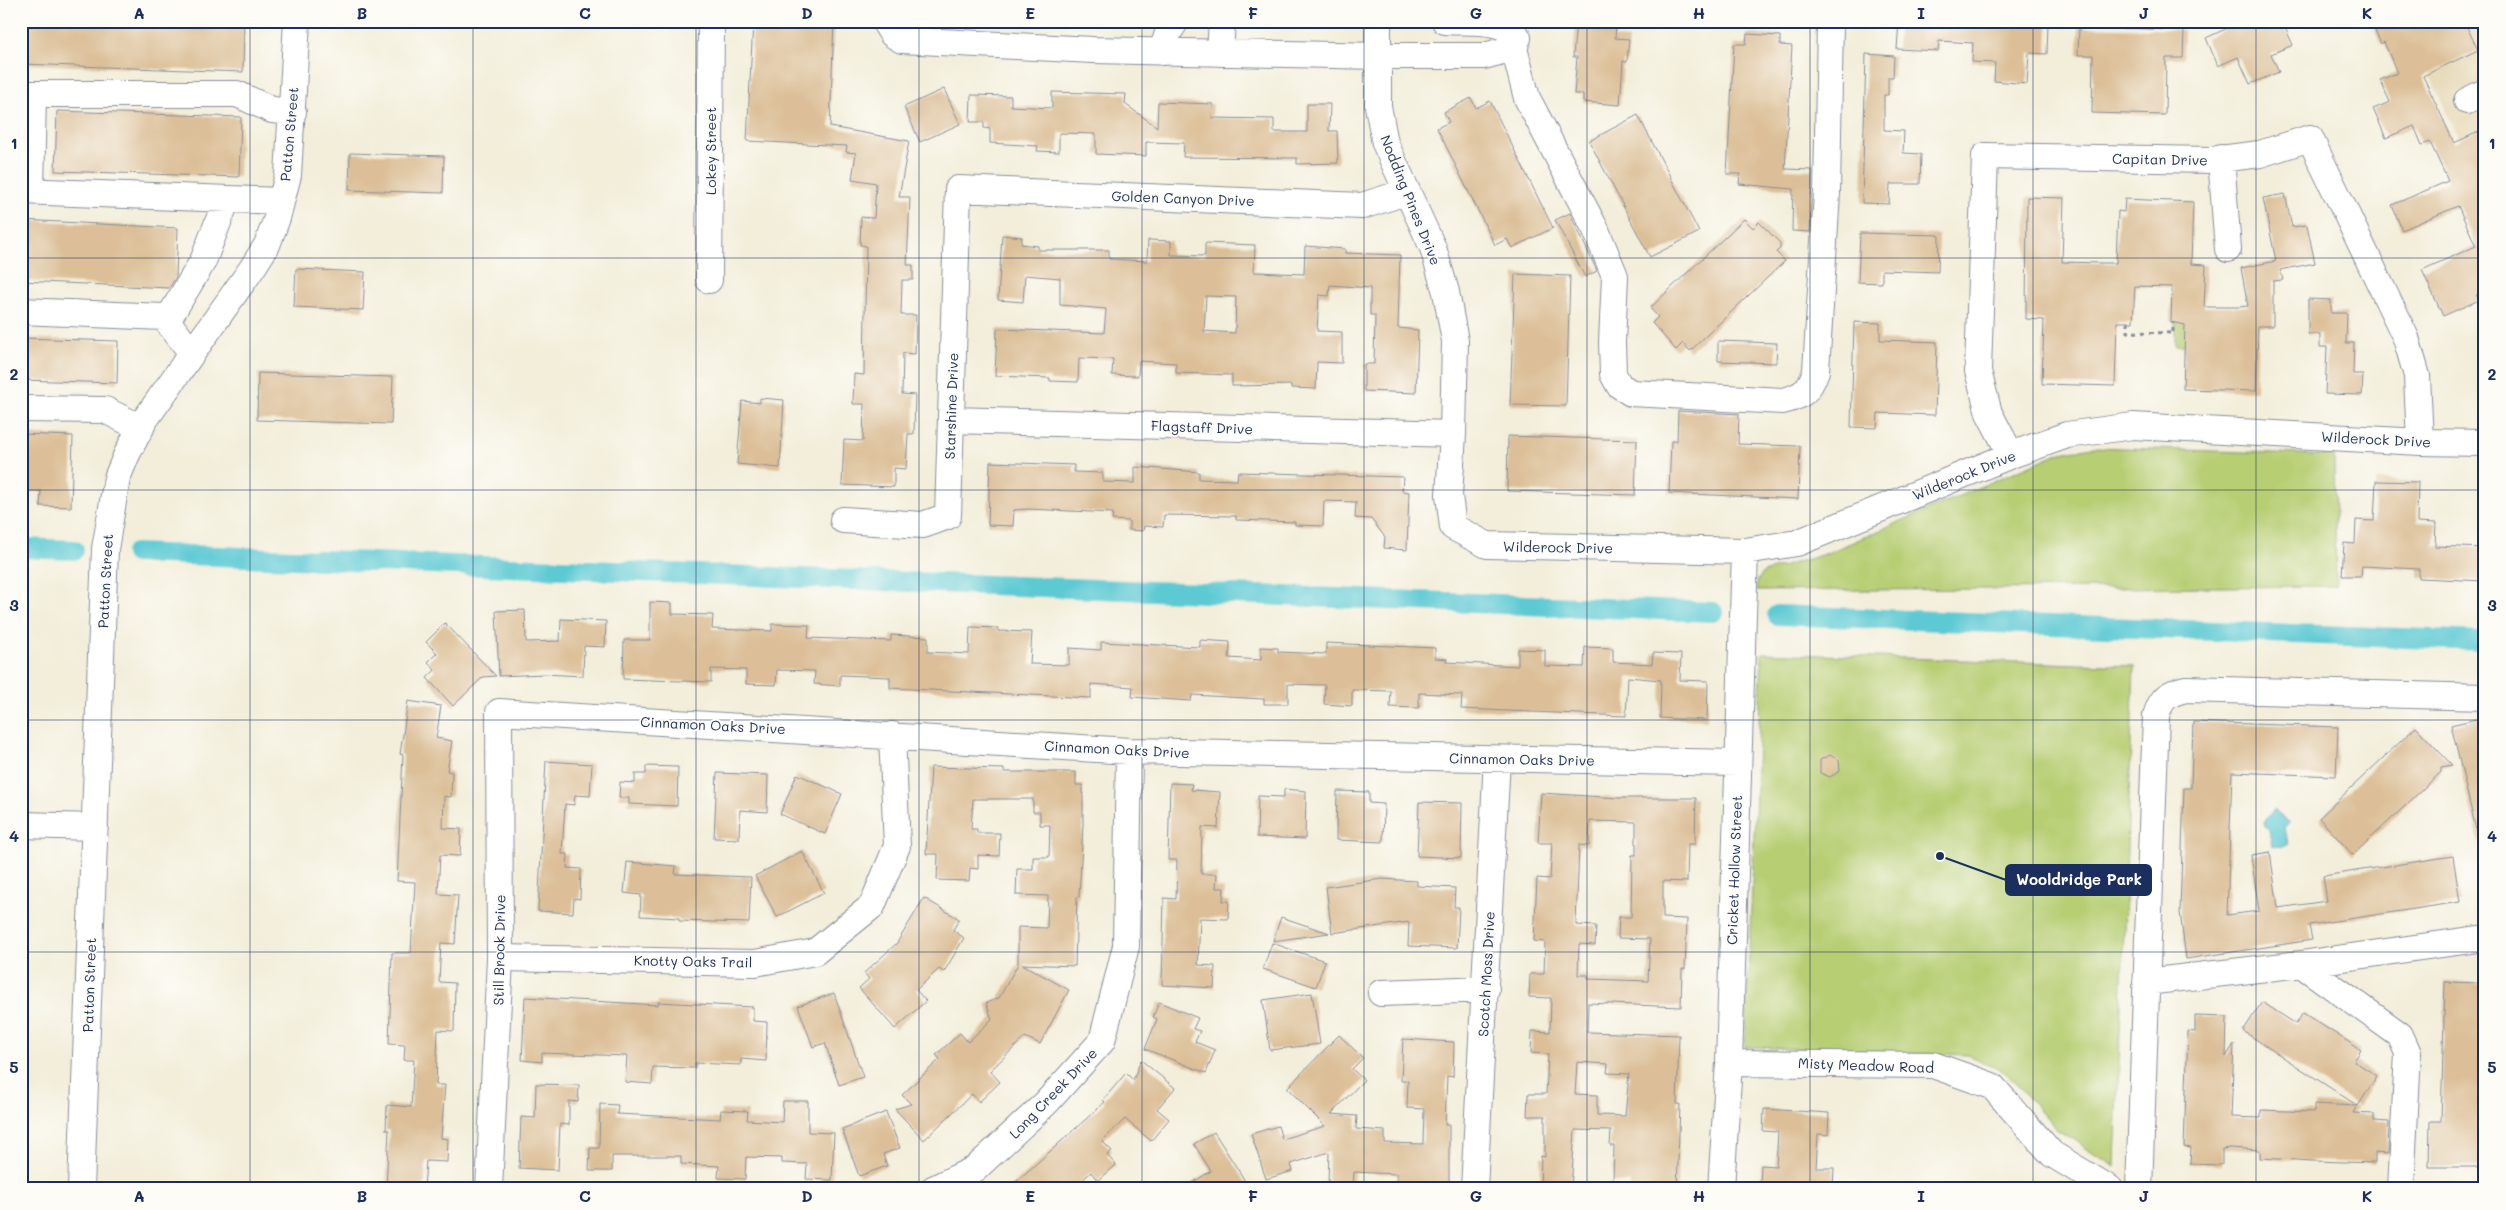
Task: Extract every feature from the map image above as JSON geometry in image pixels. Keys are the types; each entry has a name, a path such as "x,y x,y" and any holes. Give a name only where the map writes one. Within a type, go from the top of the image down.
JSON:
{"street":[{"name":"Patton Street","path":"81,1189 105,549 117,478 141,428 267,245 288,175 297,21"},
{"name":"Lokey Street","path":"710,280 711,21"},
{"path":"884,21 892,34 902,40 1162,52 1484,56 1514,48"},
{"path":"1162,52 1168,33 1176,21"},
{"path":"1220,53 1222,21"},
{"name":"Nodding Pines Drive","path":"1378,21 1378,106 1385,144 1434,248 1446,292 1455,341 1453,434 1449,495 1453,526"},
{"path":"1445,21 1495,24 1511,29 1518,38 1514,48 1528,98 1596,230 1615,276 1612,342 1614,374 1619,385 1631,393 1783,401 1797,397 1811,387 1816,372 1827,193 1830,21"},
{"path":"281,201 26,191 27,94 236,94 272,110 293,112"},
{"name":"Capitan Drive","path":"2011,455 1988,413 1978,371 1985,156 2221,158 2260,154 2310,138 2406,338 2417,376 2420,442"},
{"path":"2221,158 2228,249"},
{"name":"Golden Canyon Drive","path":"958,189 1362,206 1406,192"},
{"name":"Starshine Drive","path":"843,520 923,525 948,516 958,189"},
{"path":"167,321 203,261 227,199"},
{"path":"21,311 164,318 192,353"},
{"path":"21,409 105,410 141,428"},
{"name":"Flagstaff Drive","path":"950,420 1453,434"},
{"name":"Wilderock Drive","path":"1453,526 1487,545 1745,551 1798,543 2011,455 2067,434 2132,426 2420,442 2485,443"},
{"name":"Cricket Hollow Street","path":"1722,1189 1729,1063 1745,551"},
{"path":"2138,1189 2156,716 2160,703 2169,692 2186,688 2485,697"},
{"name":"Cinnamon Oaks Drive","path":"499,712 1129,751 1737,763"},
{"name":"Still Brook Drive","path":"489,1189 500,958 499,712"},
{"name":"Knotty Oaks Trail","path":"500,958 755,963 815,952 872,906 897,846 892,736"},
{"name":"Long Creek Drive","path":"933,1189 975,1169 1046,1103 1102,1042 1126,946 1129,751"},
{"name":"Scotch Moss Drive","path":"1474,1189 1497,759"},
{"path":"21,825 95,827"},
{"path":"2146,982 2301,964 2485,938"},
{"path":"2301,964 2400,1034 2405,1043 2408,1053 2401,1189"},
{"path":"1381,993 1486,989"},
{"name":"Misty Meadow Road","path":"1729,1063 1933,1065 1992,1086 2052,1154 2110,1189"}],"path":[{"path":"2128,322 2128,332 2174,333 2173,323"}],"shaded area":[{"path":"2405,21 2485,21 2485,197"}],"green space":[{"path":"2175,323 2192,323 2203,345 2175,345"},
{"path":"2092,447 2334,455 2336,586 1756,591 1758,580 1764,572 1825,554 2056,454"},
{"path":"1762,653 2134,666 2115,1167 2057,1129 2006,1073 1968,1055 1745,1047"}],"water":[{"path":"2274,810 2290,822 2285,828 2288,844 2283,847 2272,845 2269,830 2265,827 2264,821"}],"building":[{"path":"21,21 244,21 243,72 21,64"},
{"path":"753,21 834,21 830,127 909,141 899,197 910,197 907,265 913,265 913,280 902,280 901,315 916,315 915,354 903,353 902,394 915,395 914,434 908,434 906,469 894,468 894,487 842,485 844,440 863,441 864,404 853,404 854,374 864,375 866,246 860,245 861,217 874,218 876,183 852,179 856,153 846,152 847,146 747,141"},
{"path":"1576,21 1616,25 1615,38 1629,39 1627,62 1623,61 1620,105 1583,102 1583,94 1574,94 1577,57 1573,57"},
{"path":"1899,21 2048,24 2047,54 2029,53 2027,84 1994,81 1995,63 1972,62 1973,43 1939,41 1938,51 1897,49"},
{"path":"2243,21 2282,21 2293,45 2271,54 2279,72 2250,84 2238,57 2218,66 2206,38"},
{"path":"2371,21 2464,21 2478,50 2423,76 2454,143 2485,129 2485,291 2476,295 2479,300 2443,316 2422,270 2476,246 2458,206 2402,230 2392,205 2448,181 2430,142 2422,145 2414,126 2386,138 2373,109 2390,102 2380,80 2397,73 2384,42 2381,44"},
{"path":"2079,27 2184,30 2183,58 2166,58 2165,115 2092,113 2093,55 2078,55"},
{"path":"1747,34 1780,36 1780,45 1792,46 1785,169 1812,170 1810,232 1792,231 1793,189 1739,184 1740,174 1727,174 1734,44 1746,44"},
{"path":"1866,54 1894,56 1893,77 1888,77 1888,95 1884,95 1884,130 1904,131 1903,153 1921,154 1920,184 1890,184 1889,204 1862,203"},
{"path":"944,89 960,124 920,142 904,107"},
{"path":"1052,92 1126,94 1125,104 1157,127 1158,102 1213,104 1212,118 1274,119 1274,132 1307,132 1307,104 1330,104 1329,131 1337,131 1338,163 1297,164 1297,158 1183,157 1184,143 1146,142 1146,156 1096,154 1096,134 1059,133 1059,152 1037,151 1038,146 990,143 990,129 984,128 984,122 970,122 971,95 1011,96 1011,106 1052,108"},
{"path":"1471,98 1476,108 1490,101 1553,228 1512,248 1507,239 1495,245 1437,128 1449,122 1444,112"},
{"path":"57,111 241,117 239,177 55,171"},
{"path":"1638,115 1699,232 1650,257 1589,141"},
{"path":"350,153 444,156 443,193 349,190"},
{"path":"2285,194 2292,227 2307,225 2315,263 2280,270 2283,280 2273,281 2273,326 2258,326 2256,391 2183,389 2185,325 2171,322 2172,287 2135,286 2133,322 2117,322 2115,386 2042,384 2044,320 2026,319 2027,197 2064,198 2062,262 2116,263 2118,211 2124,212 2125,199 2193,202 2191,264 2206,265 2204,307 2239,307 2248,306 2241,268 2276,261 2263,198"},
{"path":"1570,213 1597,271 1585,277 1555,220"},
{"path":"1744,219 1753,228 1759,222 1780,243 1780,249 1776,252 1785,261 1690,351 1683,343 1676,350 1652,323 1658,317 1650,308"},
{"path":"21,220 178,228 176,277 169,288 21,281"},
{"path":"1860,233 1939,235 1938,272 1882,270 1882,283 1858,282"},
{"path":"1002,235 1022,237 1021,244 1038,246 1038,250 1109,250 1109,259 1147,261 1148,240 1171,241 1171,255 1205,256 1205,243 1255,245 1254,272 1304,274 1305,246 1345,249 1345,253 1400,255 1398,328 1418,330 1416,393 1364,391 1364,364 1374,364 1375,315 1370,315 1370,288 1330,285 1329,296 1319,295 1317,331 1342,332 1342,363 1317,362 1316,389 1291,388 1291,385 1232,386 1232,375 1176,373 1176,363 1139,361 1138,376 1112,375 1113,359 1079,358 1078,382 1050,381 1050,378 995,376 997,329 1104,333 1106,309 1060,305 1060,278 1025,275 1023,302 998,300","holes":["1206,296 1236,297 1235,333 1204,331"]},
{"path":"296,269 365,272 363,310 294,307"},
{"path":"1515,274 1570,276 1566,406 1510,405"},
{"path":"2308,299 2331,300 2331,313 2347,313 2346,343 2354,343 2353,374 2363,374 2362,395 2325,394 2327,347 2320,347 2320,334 2308,334"},
{"path":"1854,322 1880,323 1880,340 1937,342 1935,415 1878,413 1877,428 1851,427"},
{"path":"21,338 118,341 117,383 21,380"},
{"path":"1718,341 1777,343 1776,363 1718,361"},
{"path":"258,373 393,377 391,424 257,420"},
{"path":"760,398 784,400 780,468 737,464 742,401 760,403"},
{"path":"1678,411 1739,414 1738,444 1800,446 1798,499 1669,493 1671,441 1677,441"},
{"path":"21,434 73,436 71,507 40,506 41,491 21,491"},
{"path":"1508,436 1637,440 1635,495 1507,491"},
{"path":"990,462 1074,465 1074,472 1103,473 1103,482 1135,483 1135,467 1199,472 1199,479 1237,480 1238,472 1403,477 1402,491 1409,492 1407,550 1384,548 1385,537 1371,519 1355,518 1356,502 1324,501 1323,526 1295,525 1295,522 1236,520 1236,516 1164,515 1163,527 1144,526 1143,531 1129,530 1129,521 1112,520 1113,513 1028,509 1014,510 1013,526 988,525"},
{"path":"2376,481 2418,482 2417,522 2436,523 2435,546 2485,548 2485,581 2419,578 2419,569 2362,566 2361,576 2342,576 2344,543 2355,544 2356,520 2374,521"},
{"path":"650,602 672,603 672,614 713,615 712,629 772,631 772,624 809,625 808,638 891,641 891,635 928,637 928,652 969,654 970,627 998,628 998,631 1032,632 1030,664 1069,665 1069,648 1101,650 1101,642 1200,647 1200,640 1230,642 1229,658 1261,660 1261,647 1278,648 1278,652 1326,654 1326,643 1435,648 1435,658 1447,659 1446,662 1518,666 1518,649 1545,650 1545,666 1584,667 1585,647 1613,648 1613,662 1652,664 1653,653 1681,654 1680,680 1708,681 1707,720 1660,718 1661,680 1628,677 1626,716 1461,709 1462,695 1419,693 1419,708 1390,707 1391,691 1352,690 1352,706 1324,704 1325,685 1288,684 1288,704 1264,704 1264,699 1192,695 1191,701 1132,697 1133,687 1091,684 1091,698 890,688 890,677 840,675 840,686 814,684 815,671 777,670 776,685 746,684 746,670 711,669 711,682 623,679 624,640 650,640"},
{"path":"525,610 526,642 560,641 561,619 606,621 605,647 584,646 583,676 544,674 499,676 496,611"},
{"path":"445,623 496,676 483,677 453,706 427,678 435,670 428,662 437,653 426,642"},
{"path":"408,701 441,706 436,738 452,741 447,771 452,772 451,797 444,796 443,828 461,829 460,856 440,855 438,894 458,895 455,944 441,943 439,982 455,983 454,1031 438,1030 436,1085 445,1085 441,1138 448,1139 447,1162 426,1161 424,1189 386,1188 389,1130 386,1130 387,1105 411,1107 414,1060 404,1060 405,1045 389,1044 392,953 411,953 415,882 397,881 403,755 400,754"},
{"path":"2485,717 2485,841 2479,842 2451,725"},
{"path":"2193,722 2338,727 2336,776 2232,772 2227,915 2259,911 2251,855 2270,852 2278,908 2327,901 2323,876 2453,856 2460,902 2309,925 2312,940 2186,959 2180,912 2184,788 2191,788"},
{"path":"2416,727 2452,765 2441,767 2441,772 2353,855 2319,818"},
{"path":"1830,755 1839,760 1840,771 1830,777 1820,773 1820,760"},
{"path":"546,761 592,764 590,796 575,795 574,805 565,804 562,854 568,854 567,868 581,869 580,899 574,898 573,913 538,911"},
{"path":"646,766 678,767 677,806 629,804 629,798 619,798 620,782 635,783 635,774 646,774"},
{"path":"931,767 1004,769 1004,772 1076,772 1076,785 1083,785 1083,825 1079,897 1077,897 1075,966 1022,964 1069,990 1040,1044 1025,1037 990,1071 1000,1082 979,1102 972,1094 924,1140 895,1109 911,1104 902,1095 940,1059 936,1055 960,1033 968,1042 992,1019 986,1003 999,998 1018,964 1018,927 1047,928 1048,896 1016,895 1017,869 1033,869 1033,857 1049,857 1050,825 1040,825 1040,812 1033,812 1033,799 973,799 971,829 977,829 977,833 1000,833 999,856 978,855 978,869 970,868 969,881 937,880 938,854 926,854"},
{"path":"717,773 768,775 767,812 740,810 739,839 714,838"},
{"path":"797,774 842,794 825,834 780,814"},
{"path":"1170,783 1192,784 1191,790 1220,792 1218,828 1202,827 1201,874 1217,874 1216,888 1224,888 1223,901 1229,901 1228,919 1200,918 1198,965 1215,966 1214,988 1162,985 1164,898 1176,899 1177,860 1168,860"},
{"path":"1284,789 1306,791 1305,839 1257,837 1258,796 1284,797"},
{"path":"1337,791 1369,792 1369,803 1384,804 1383,842 1336,840"},
{"path":"1541,793 1619,798 1696,798 1695,844 1688,844 1687,882 1663,881 1663,918 1687,919 1685,969 1682,969 1681,1007 1588,1003 1587,1032 1679,1035 1677,1104 1680,1104 1677,1189 1630,1189 1630,1183 1613,1182 1614,1146 1610,1146 1611,1131 1575,1130 1571,1189 1540,1189 1541,1156 1545,1157 1545,1116 1527,1116 1528,1094 1546,1094 1548,1054 1531,1053 1532,1031 1550,1032 1551,998 1529,997 1530,974 1544,974 1545,942 1534,941 1537,878 1550,879 1552,843 1538,843","holes":["1590,821 1636,822 1636,855 1632,855 1631,917 1619,917 1618,938 1650,939 1648,981 1588,979 1588,975 1578,975 1579,944 1595,945 1596,926 1576,925 1579,845 1589,846","1577,1062 1608,1064 1607,1073 1629,1074 1625,1116 1597,1115 1597,1095 1575,1094"]},
{"path":"1419,802 1462,803 1461,858 1417,856"},
{"path":"802,851 824,893 777,917 755,876"},
{"path":"627,862 676,866 675,874 751,877 749,923 679,921 679,918 640,916 641,895 624,893"},
{"path":"1382,879 1417,881 1417,886 1455,888 1454,907 1459,907 1457,948 1408,946 1409,922 1332,933 1326,887"},
{"path":"924,898 959,919 953,930 964,938 944,972 939,969 916,990 926,1001 895,1029 859,988 869,979 864,973 897,943"},
{"path":"1281,917 1329,933 1273,941"},
{"path":"1272,943 1325,961 1316,987 1263,969"},
{"path":"2445,982 2485,983 2482,1122 2485,1122 2485,1167 2429,1167 2430,1121 2441,1121"},
{"path":"834,993 863,1077 839,1085 825,1043 813,1047 798,1006"},
{"path":"1312,993 1320,1044 1270,1050 1263,1000"},
{"path":"525,997 658,1005 658,1002 753,1007 753,1021 767,1022 766,1061 741,1059 741,1065 695,1063 695,1068 653,1067 652,1084 625,1082 627,1056 542,1053 542,1062 522,1060"},
{"path":"1159,1002 1198,1018 1193,1029 1200,1031 1195,1042 1215,1050 1206,1073 1145,1049 1157,1019 1153,1017"},
{"path":"2262,1002 2296,1024 2303,1013 2361,1050 2354,1061 2377,1076 2358,1106 2243,1031"},
{"path":"2195,1016 2227,1017 2226,1057 2234,1044 2231,1117 2261,1118 2261,1110 2314,1112 2314,1104 2357,1106 2353,1113 2374,1114 2374,1121 2389,1122 2388,1154 2375,1153 2375,1163 2313,1161 2260,1158 2260,1150 2230,1148 2222,1149 2222,1165 2190,1164 2191,1148 2184,1147 2188,1031 2195,1032"},
{"path":"1339,1035 1363,1058 1352,1069 1364,1080 1331,1114 1357,1116 1356,1129 1385,1131 1385,1143 1423,1144 1424,1109 1407,1108 1408,1081 1401,1081 1403,1039 1454,1042 1453,1077 1447,1076 1445,1125 1449,1125 1449,1188 1397,1188 1397,1174 1354,1172 1353,1186 1328,1184 1329,1152 1291,1164 1293,1171 1266,1179 1251,1134 1278,1126 1282,1139 1325,1126 1287,1088"},
{"path":"1141,1060 1175,1088 1157,1109 1169,1119 1151,1141 1125,1119 1102,1141 1112,1151 1107,1155 1116,1165 1098,1181 1091,1172 1073,1189 1008,1189 1105,1102 1103,1100 1126,1073 1133,1080"},
{"path":"536,1084 579,1085 578,1102 569,1101 569,1125 560,1124 558,1170 519,1168 521,1117 535,1118"},
{"path":"783,1101 808,1101 808,1132 834,1133 832,1180 806,1179 807,1164 782,1163 782,1158 746,1157 745,1179 718,1178 719,1166 681,1164 681,1156 612,1156 612,1171 589,1171 590,1148 599,1148 600,1104 618,1105 617,1114 720,1119 721,1110 748,1111 747,1120 782,1122"},
{"path":"1764,1109 1829,1113 1828,1135 1818,1134 1816,1168 1834,1168 1833,1189 1760,1189 1761,1165 1776,1166 1778,1132 1763,1131"},
{"path":"886,1112 900,1148 883,1154 887,1166 859,1176 842,1129"},
{"path":"1214,1132 1249,1189 1182,1189 1211,1171 1194,1144"}],"waterway":[{"path":"21,548 74,550"},
{"path":"135,553 1713,612"},
{"path":"1777,615 2485,641"}],"place":[{"name":"Wooldridge Park","path":"1940,856"}]}
